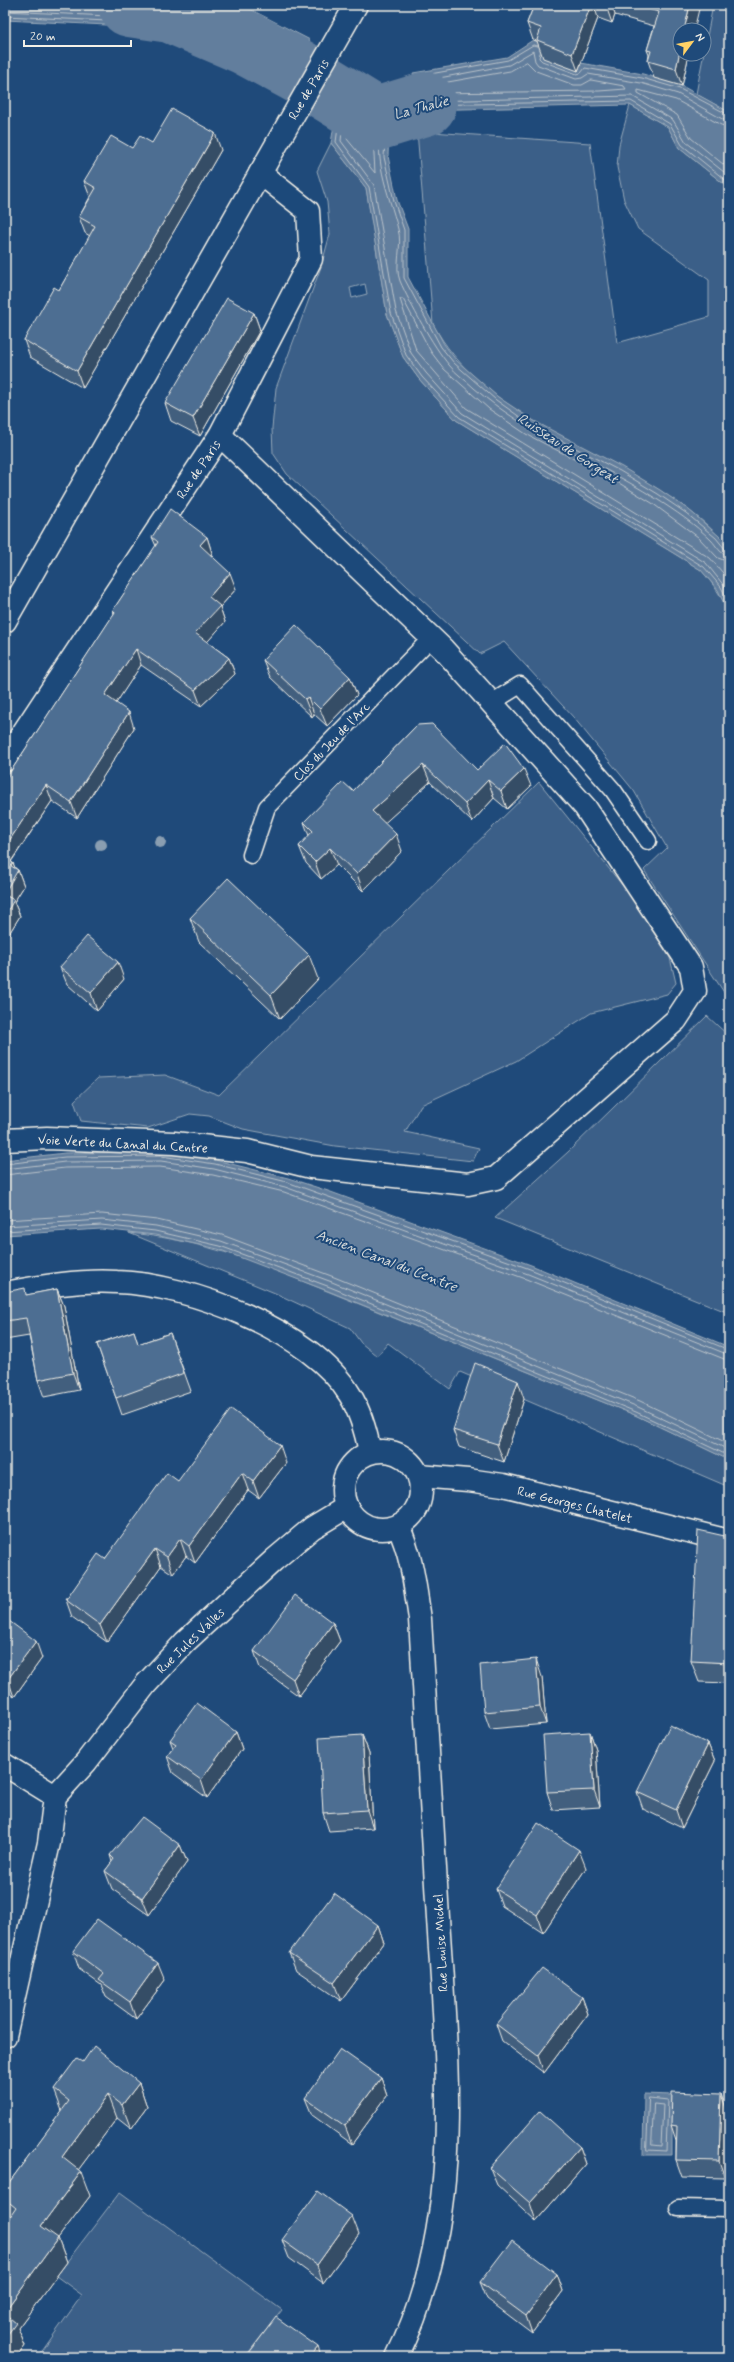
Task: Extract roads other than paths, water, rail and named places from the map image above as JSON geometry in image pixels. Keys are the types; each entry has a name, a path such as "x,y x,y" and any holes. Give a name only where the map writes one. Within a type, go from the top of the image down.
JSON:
{"street":[{"name":"Rue de Paris","path":"5,621 356,5"},
{"name":"Rue de Paris","path":"5,760 220,435 311,259 308,211 260,173"},
{"name":"Voie Verte du Canal du Centre","path":"5,1140 70,1138 174,1143 247,1151 311,1167 468,1184 496,1178 676,1020 695,991 691,967 584,807 431,638 220,435"},
{"path":"5,1293 37,1286 118,1282 192,1294 223,1304 251,1317 295,1343 320,1360 333,1373 350,1394 359,1411 370,1452"},
{"path":"382,1450 405,1457 419,1476 422,1488 416,1511 398,1526 386,1529 374,1528 363,1524 347,1507 344,1487 349,1468 358,1459 370,1452 382,1450"},
{"name":"Rue Georges Chatelet","path":"419,1476 468,1480 503,1485 562,1502 729,1541"},
{"name":"Rue Jules Valles","path":"55,1796 86,1762 146,1684 185,1642 274,1560 312,1528 347,1507"},
{"name":"Rue Louise Michel","path":"397,2357 427,2279 441,2207 448,2129 445,2033 420,1619 412,1568 406,1543 398,1526"},
{"path":"5,1765 55,1796 49,1843 5,2036"}],"lane":[{"name":"Clos du Jeu de l'Arc","path":"251,855 268,806 431,638"},
{"path":"491,703 520,685 613,790 648,841"},
{"path":"678,2208 729,2209"}],"water":[{"path":"5,5 242,5 310,40 278,84 188,41 107,25 5,20"},
{"name":"Ruisseau de Gorgeat","path":"533,40 547,45 578,71 581,63 643,74 682,86 729,112 729,188 679,148 668,127 630,105 421,110 397,119 389,127 388,156 397,200 408,229 408,277 444,344 456,360 498,397 534,421 622,467 660,490 689,510 719,536 729,549 729,615 718,590 701,570 456,420 419,379 403,357 387,314 366,188 331,143 335,119 352,84 382,107 417,102 413,73 507,57"},
{"name":"Ancien Canal du Centre","path":"162,1152 215,1160 288,1178 328,1191 531,1265 729,1347 729,1460 635,1415 328,1291 218,1249 155,1235 101,1229 5,1235 5,1160 65,1153"},
{"path":"644,2094 672,2095 672,2155 643,2155"}],"waterway":[{"name":"La Thalie","path":"130,5 171,11 246,43 298,71 376,119 425,104"}]}
